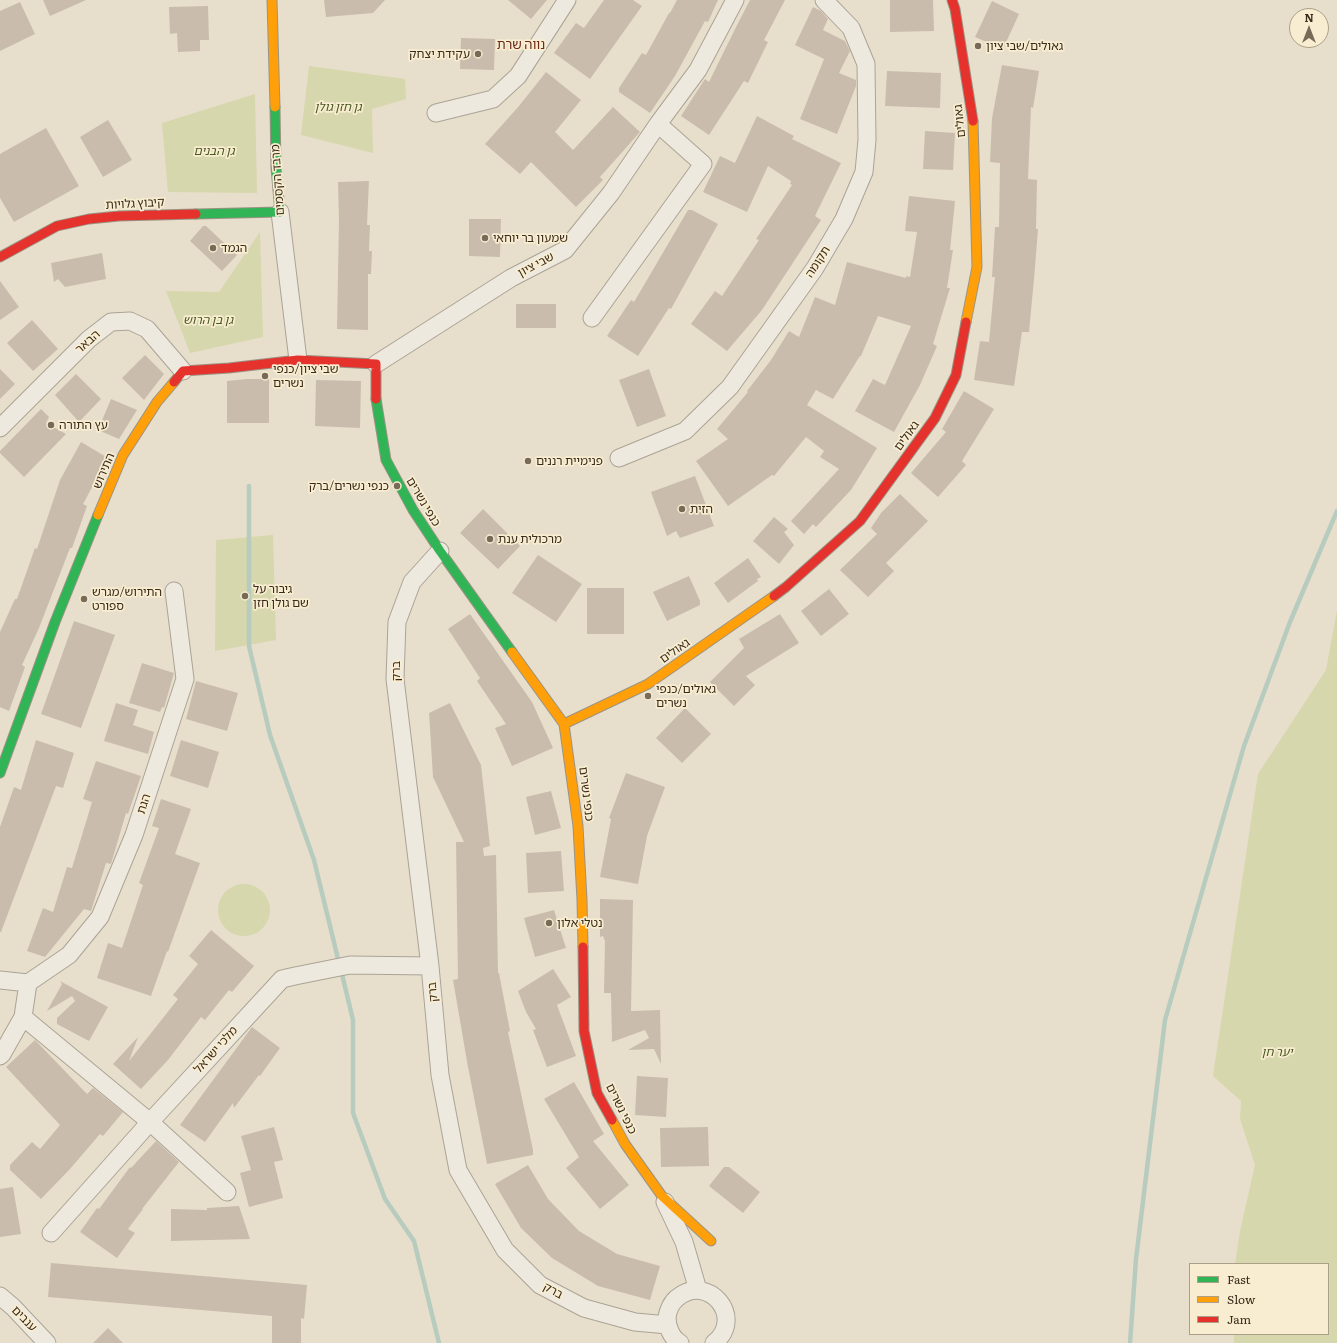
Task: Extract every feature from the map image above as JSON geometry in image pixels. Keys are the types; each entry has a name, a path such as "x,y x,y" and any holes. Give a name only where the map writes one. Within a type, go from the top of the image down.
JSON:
{"street":[{"name":"מרבד הקסמים","path":"272,0 276,168 298,360"},
{"path":"436,113 493,99 518,76 568,0"},
{"name":"שבי ציון","path":"376,364 511,278 565,250 611,193 658,124 698,70 735,0"},
{"name":"תקומה","path":"619,458 685,431 730,387 815,268 844,219 864,172 867,140 866,64 851,28 824,0"},
{"name":"גאולים","path":"564,724 648,684 786,588 860,522 935,418 956,375 977,267 974,124 955,9 952,0"},
{"path":"592,318 703,164 658,124"},
{"name":"קיבוץ גלויות","path":"0,258 57,226 89,219 119,216 280,212"},
{"name":"הבאר","path":"0,428 89,339 111,322 130,321 147,329 183,371"},
{"path":"183,371 229,368 298,360 376,364"},
{"name":"כנפי נשרים","path":"376,364 376,402 386,460 413,510 440,551 564,724 578,826 582,900 584,1031 597,1093 625,1144 662,1196 711,1241"},
{"name":"התירוש","path":"0,773 55,622 123,455 157,402 183,371"},
{"name":"ברק","path":"440,551 412,582 397,622 395,679 430,966 440,1075 458,1170 505,1250 540,1285 584,1308 635,1322 668,1324"},
{"name":"הגת","path":"28,983 69,955 100,918 134,835 185,679 174,591"},
{"name":"מלכי ישראל","path":"51,1233 150,1122 282,979 350,966 430,966"},
{"path":"0,980 28,983 23,1017 0,1056"},
{"path":"23,1017 150,1122 227,1192"},
{"path":"662,1196 684,1242 698,1290"},
{"path":"680,1343 671,1334 668,1324 667,1316 670,1307 674,1300 681,1294 698,1290 708,1292 716,1298 723,1306 726,1315 722,1335 714,1343"},
{"name":"ענבים","path":"0,1296 13,1307 47,1343"}],"green space":[{"name":"גן חזן גולן","path":"309,66 405,79 406,99 372,109 373,153 301,135"},
{"name":"גן הבנים","path":"255,94 257,193 168,192 162,123"},
{"name":"גן בן הרוש","path":"260,232 263,337 190,353 166,291 219,292"},
{"name":"גיבור על שם גולן חזן","path":"273,535 276,640 215,651 216,540"},
{"name":"יער חן","path":"1337,610 1337,1343 1234,1343 1234,1335 1329,1335 1329,1263 1235,1263 1240,1231 1255,1165 1240,1119 1241,1101 1213,1076 1258,774 1326,670"},
{"path":"244,884 254,886 262,892 268,900 270,910 268,920 262,928 254,934 244,936 234,934 226,928 220,920 218,910 220,900 226,892 234,886"}],"building":[{"path":"43,0 86,0 50,16"},
{"path":"324,0 385,0 373,13 326,17"},
{"path":"508,0 547,0 531,19"},
{"path":"604,0 633,0 642,6 590,79 554,53 576,23 584,28"},
{"path":"677,0 718,0 708,22 705,21 675,76 650,113 619,92 619,88 642,53 646,55"},
{"path":"750,0 785,0 764,40 768,42 748,83 744,81 709,135 681,116 705,79 709,82"},
{"path":"890,0 933,0 934,31 890,32"},
{"path":"992,1 1019,14 1003,49 975,37"},
{"path":"20,2 35,34 0,51 0,11"},
{"path":"208,6 209,40 200,40 200,51 178,52 177,33 170,34 169,7"},
{"path":"813,7 821,11 828,19 823,30 845,41 850,51 839,73 856,80 856,86 837,134 800,119 824,59 795,45"},
{"name":"עקידת יצחק","path":"461,38 495,39 494,70 460,69"},
{"path":"1002,65 1039,71 1033,108 1031,107 1028,179 1037,180 1036,229 1038,229 1029,332 1022,332 1014,386 974,380 980,341 989,342 995,277 992,277 995,227 999,227 1000,163 990,162 992,118"},
{"path":"887,71 941,73 940,108 885,106"},
{"path":"546,72 581,100 555,132 573,150 613,107 640,132 600,177 603,180 576,207 531,162 520,174 485,144 519,106"},
{"path":"757,116 794,136 792,139 841,163 815,216 821,220 762,310 727,351 691,324 715,291 722,296 759,240 756,239 792,185 790,184 791,181 768,166 747,212 703,192 720,156 735,163"},
{"path":"108,120 132,160 103,177 80,137"},
{"path":"46,128 79,186 14,222 0,198 0,154"},
{"path":"925,131 955,133 953,170 923,169"},
{"path":"369,181 367,225 370,225 369,251 372,251 371,274 368,274 368,330 337,329 339,220 338,182"},
{"path":"909,196 955,201 950,250 953,250 947,288 950,288 933,344 937,346 920,385 894,432 855,411 873,379 885,385 911,326 878,316 861,356 833,399 816,390 807,405 877,448 851,490 816,527 813,524 804,534 791,521 839,469 820,457 824,451 806,437 774,476 772,475 728,506 696,461 728,439 717,429 748,392 747,391 771,360 789,331 799,337 815,297 835,305 847,262 906,278 906,276 910,277 917,232 905,231"},
{"path":"688,210 692,210 718,224 671,309 669,308 638,356 607,336 631,300 634,302"},
{"name":"שמעון בר יוחאי","path":"469,219 501,219 500,257 469,256"},
{"name":"הגמד","path":"203,226 206,226 237,255 222,271 190,241"},
{"path":"102,253 106,279 65,287 58,279 54,282 51,263"},
{"path":"0,281 19,307 0,320"},
{"path":"516,304 556,304 556,328 516,328"},
{"path":"32,320 58,349 33,371 7,343"},
{"path":"145,355 164,374 144,400 122,378"},
{"path":"0,369 15,384 0,399"},
{"path":"649,369 666,416 637,427 619,380"},
{"path":"76,374 101,399 79,422 55,395"},
{"path":"269,379 269,423 227,423 227,381"},
{"path":"316,380 361,381 360,428 315,426"},
{"path":"964,391 994,409 962,461 966,465 938,497 911,473 946,432 942,429"},
{"path":"111,399 137,410 119,439 98,430"},
{"path":"41,409 49,417 46,423 66,434 24,477 0,453 0,451"},
{"path":"81,442 108,458 83,504 87,506 76,537 72,548 70,548 39,628 22,665 25,667 9,711 0,707 0,632 15,599 17,599 35,548 37,549 60,480"},
{"name":"הזית","path":"695,476 714,526 680,538 676,531 667,536 651,492"},
{"path":"900,494 928,521 886,563 894,571 868,597 840,570 877,534 871,528 881,513"},
{"name":"מרכולית ענת","path":"483,509 520,546 498,569 460,533"},
{"path":"774,517 788,529 784,532 794,545 779,564 753,541"},
{"path":"538,555 582,584 556,622 512,593"},
{"path":"748,558 761,577 757,579 758,581 728,603 714,583"},
{"path":"689,576 700,601 700,605 667,621 653,592"},
{"path":"587,588 624,588 624,634 587,634"},
{"path":"829,589 849,614 821,636 801,611"},
{"path":"470,614 532,702 553,748 512,766 495,728 506,724 477,681 480,678 448,629"},
{"path":"780,614 799,643 746,676 755,685 734,706 710,682 744,648 739,639"},
{"path":"74,621 115,635 81,728 41,714"},
{"path":"142,663 174,673 164,708 162,707 160,712 129,703"},
{"path":"196,681 238,693 227,731 186,719"},
{"path":"116,703 138,710 133,725 154,732 148,754 104,741"},
{"path":"450,703 481,765 490,846 483,848 484,856 496,855 498,973 510,1031 508,1032 533,1150 533,1155 487,1164 453,980 458,979 456,842 464,842 433,777 429,713"},
{"path":"685,708 711,734 682,763 656,738"},
{"path":"36,740 74,753 63,788 56,786 0,932 0,827 14,787 21,790"},
{"path":"181,740 219,752 208,788 170,776"},
{"path":"96,761 141,776 128,814 126,813 111,864 106,863 91,911 84,909 45,957 27,951 43,908 53,912 67,867 72,868 92,802 83,799"},
{"path":"626,773 665,787 647,836 638,884 600,877 611,819 609,818"},
{"path":"551,791 561,828 535,835 526,797"},
{"path":"161,799 191,809 175,854 200,863 151,996 97,978 108,943 122,948 143,885 139,883 159,828 152,826"},
{"path":"561,851 564,891 528,893 526,853"},
{"path":"600,899 633,900 631,1011 660,1010 661,1064 654,1049 628,1050 649,1038 645,1030 612,1042 611,993 604,993 605,941 603,936 600,937"},
{"path":"554,910 566,948 535,957 524,918"},
{"path":"211,930 254,966 232,992 229,990 205,1020 201,1017 168,1060 141,1089 113,1064 138,1037 129,1061 178,999 173,995 198,964 189,956"},
{"path":"553,969 571,997 557,1005 576,1056 547,1067 533,1030 536,1029 526,1012 518,991"},
{"path":"60,981 108,1007 89,1041 57,1024 57,1018 75,1001 72,996 47,1011 62,984"},
{"path":"252,1027 280,1048 234,1108 233,1103 205,1142 180,1125"},
{"path":"35,1040 87,1094 93,1088 123,1112 103,1136 100,1134 70,1169 41,1199 10,1170 10,1165 32,1142 40,1149 60,1125 6,1067"},
{"path":"637,1076 668,1078 666,1117 635,1115"},
{"path":"574,1082 604,1134 593,1141 629,1185 600,1209 566,1168 579,1157 544,1099"},
{"path":"274,1127 283,1160 274,1162 283,1198 249,1207 240,1173 251,1170 241,1136"},
{"path":"708,1127 709,1166 661,1167 660,1128"},
{"path":"156,1141 179,1162 128,1229 135,1233 117,1258 80,1232 130,1167 131,1168"},
{"path":"528,1165 548,1199 579,1231 617,1254 660,1266 650,1300 598,1286 552,1258 521,1228 495,1184"},
{"path":"724,1167 729,1167 760,1192 743,1213 709,1186"},
{"path":"13,1187 21,1234 0,1237 0,1189"},
{"path":"239,1206 250,1239 171,1241 171,1209 207,1210 207,1208"},
{"path":"51,1263 307,1285 304,1319 301,1318 301,1343 272,1343 272,1316 48,1297"},
{"path":"108,1328 123,1343 93,1343"}],"waterway":[{"path":"249,486 249,646 270,735 314,860 339,963"},
{"path":"1130,1343 1136,1259 1165,1020 1244,746 1290,622 1337,511"},
{"path":"341,970 353,1020 353,1113 385,1199 414,1241 439,1343"}],"traffic: fast":[{"path":"196,214 280,212 276,168 275,107"},
{"path":"376,399 386,460 413,510 440,551 512,652"},
{"path":"0,773 55,622 98,515"}],"traffic: slow":[{"path":"272,0 275,107"},
{"path":"966,322 977,267 973,121"},
{"path":"98,515 123,455 157,402 174,382"},
{"path":"564,724 648,684 774,596"},
{"path":"512,652 564,724 578,826 583,947"},
{"path":"612,1120 625,1144 662,1196 711,1241"}],"traffic: jam":[{"path":"952,0 955,9 973,121"},
{"path":"0,257 57,226 89,219 119,216 196,214"},
{"path":"774,596 860,521 935,418 956,375 966,322"},
{"path":"174,382 183,371 229,368 298,360 376,364 376,399"},
{"path":"583,947 584,1031 597,1093 612,1120"}],"place":[{"name":"גאולים/שבי ציון","path":"978,46"},
{"name":"עקידת יצחק","path":"478,54"},
{"name":"שמעון בר יוחאי","path":"485,238"},
{"name":"הגמד","path":"213,248"},
{"name":"שבי ציון/כנפי נשרים","path":"265,376"},
{"name":"עץ התורה","path":"51,425"},
{"name":"פנימיית רננים","path":"528,461"},
{"name":"כנפי נשרים/ברק","path":"397,486"},
{"name":"הזית","path":"682,509"},
{"name":"מרכולית ענת","path":"490,539"},
{"name":"גיבור על שם גולן חזן","path":"245,596"},
{"name":"התירוש/מגרש ספורט","path":"84,599"},
{"name":"גאולים/כנפי נשרים","path":"648,696"},
{"name":"נטלי אלון","path":"549,923"}],"district":[{"name":"נווה שרת","path":"521,45"}]}
